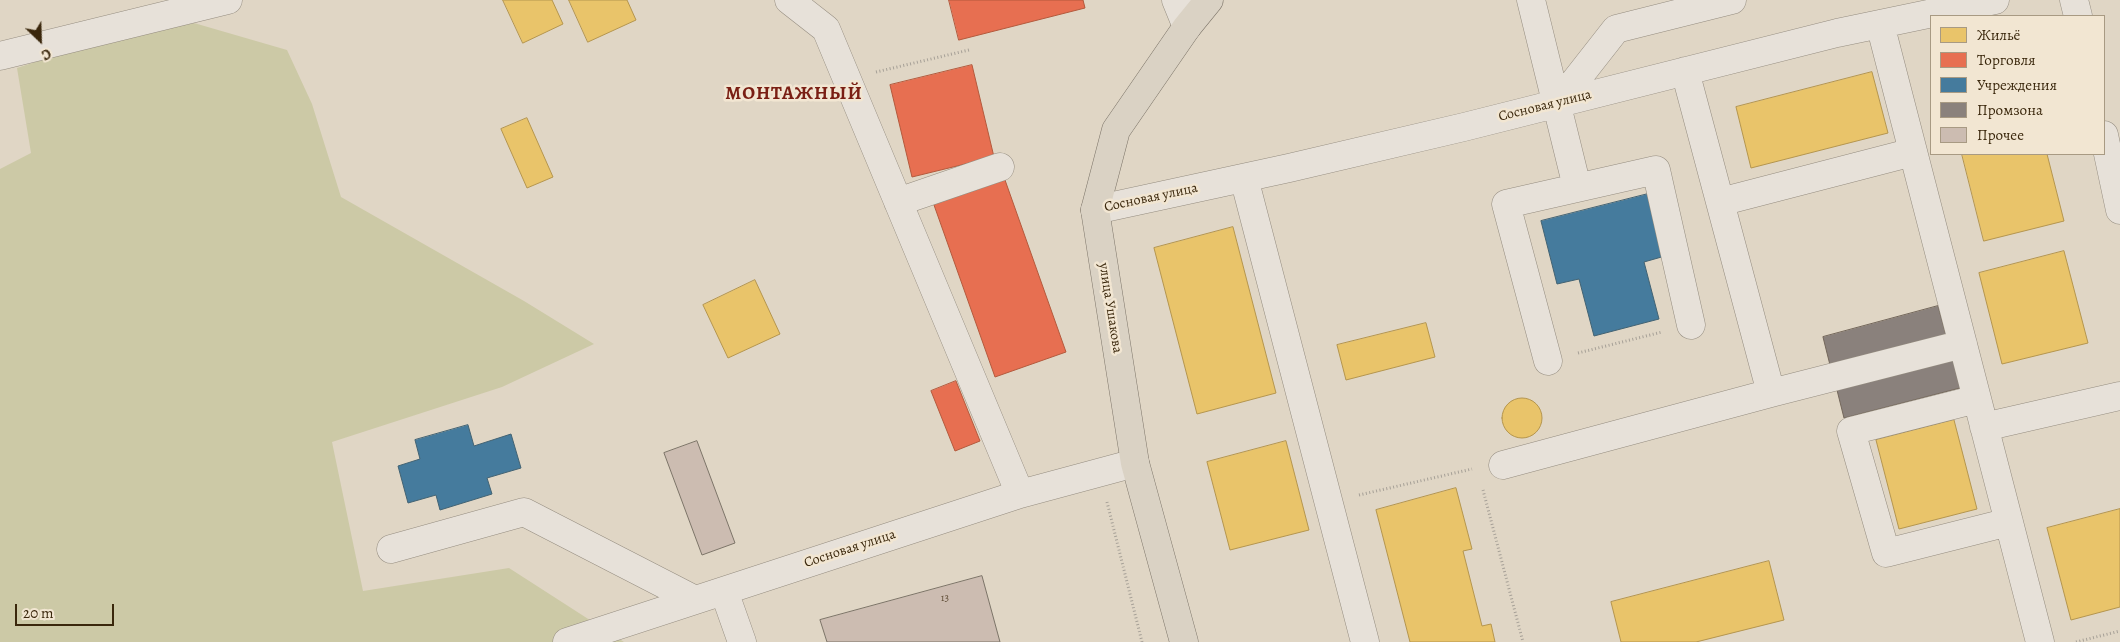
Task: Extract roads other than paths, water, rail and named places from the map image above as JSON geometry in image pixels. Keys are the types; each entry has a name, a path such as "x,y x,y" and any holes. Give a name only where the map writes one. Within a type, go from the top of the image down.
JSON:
{"main road":[{"name":"улица Ушакова","path":"1184,642 1135,463 1095,210 1116,130 1187,27 1209,0"}],"street":[{"path":"0,56 228,0"},
{"path":"789,0 826,29 1020,494"},
{"path":"1176,0 1187,27"},
{"path":"1531,0 1558,103 1577,187"},
{"path":"1558,103 1616,29 1732,0"},
{"name":"Сосновая улица","path":"1095,210 1464,127 1837,33 1995,0"},
{"path":"2074,0 2078,15"},
{"path":"1880,24 2040,642"},
{"path":"1685,72 1771,393"},
{"path":"2105,140 2120,210"},
{"path":"1720,202 1913,152"},
{"path":"898,202 1000,166"},
{"path":"1548,361 1506,204 1656,170 1692,325"},
{"path":"1244,178 1365,642"},
{"path":"1490,466 1963,344"},
{"path":"1984,427 2120,396"},
{"path":"1977,399 1851,431 1886,553 2009,522"},
{"name":"Сосновая улица","path":"567,642 1020,494 1135,463"},
{"path":"391,549 524,512 695,600"},
{"path":"724,590 742,642"}],"district":[{"name":"МОНТАЖНЫЙ","path":"794,94"}]}
